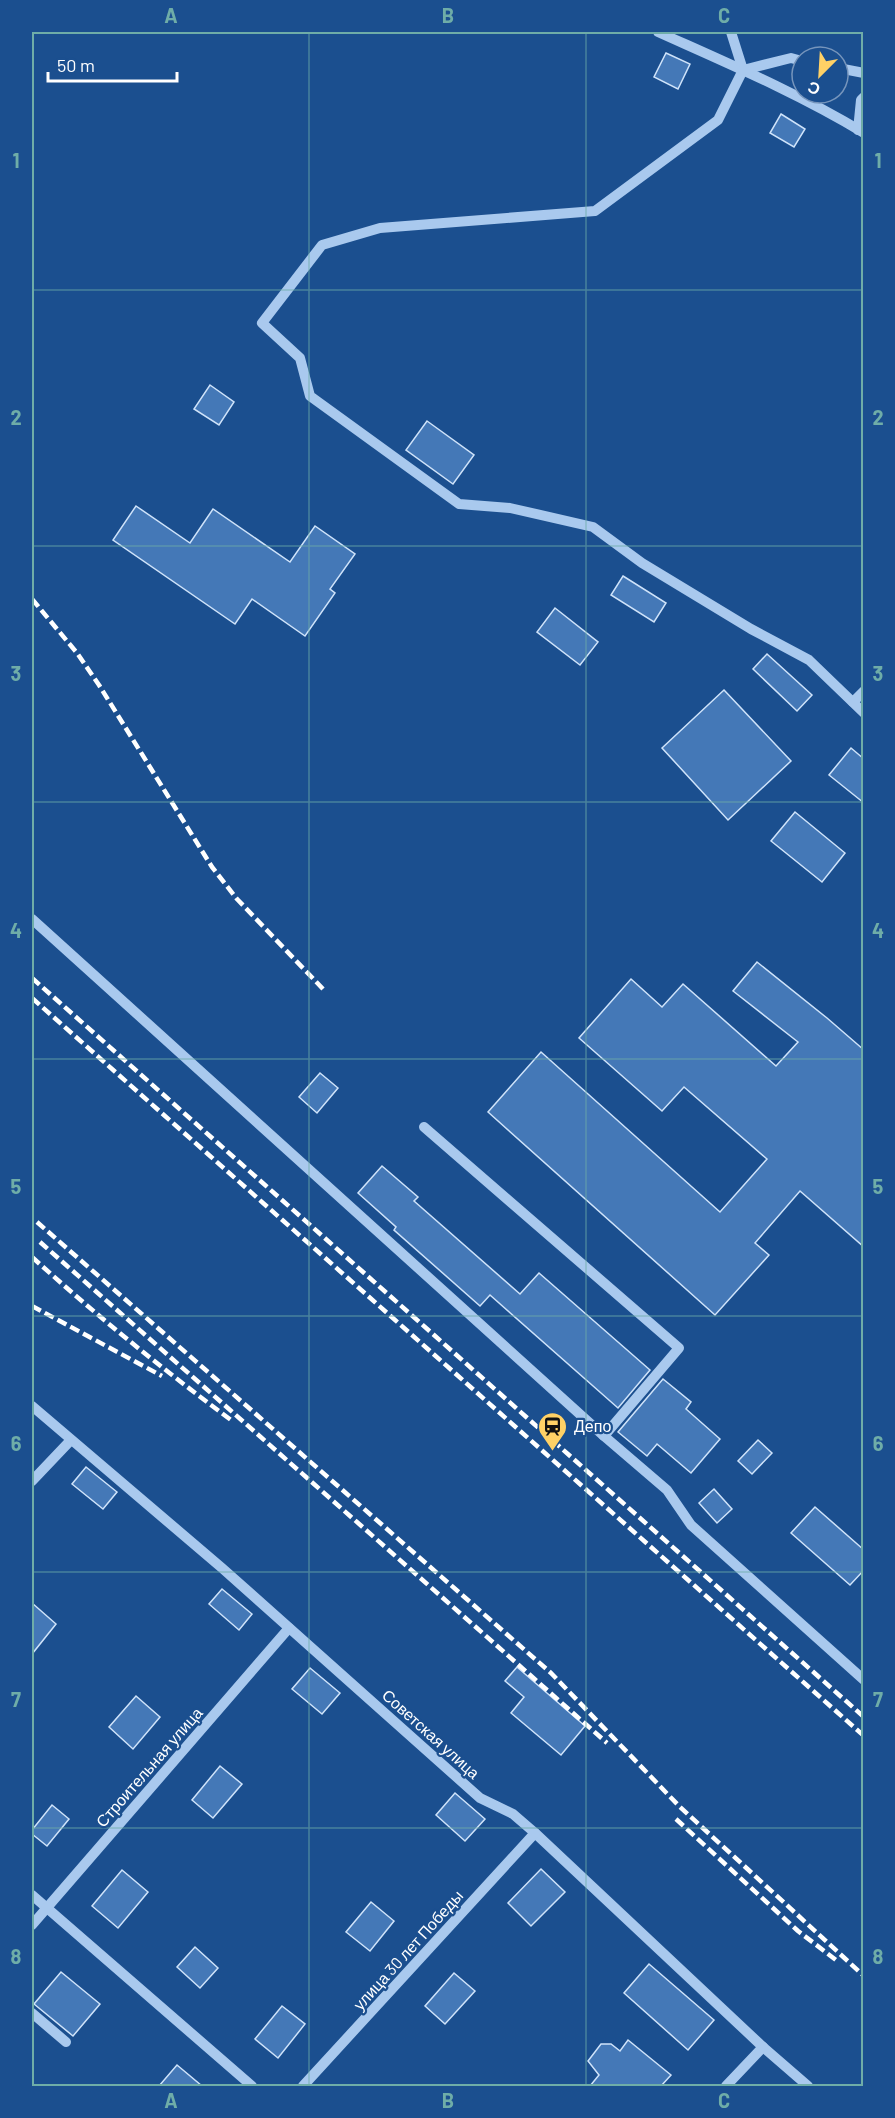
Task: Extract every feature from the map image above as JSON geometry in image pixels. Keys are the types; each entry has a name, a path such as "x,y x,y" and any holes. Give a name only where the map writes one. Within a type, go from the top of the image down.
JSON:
{"street":[{"path":"658,32 743,70 861,131 861,100 864,96"},
{"path":"731,32 743,70 718,120 595,211 380,228 322,245 262,323 300,358 310,396 459,504 510,508 593,527 642,563 751,629 809,660 864,712"},
{"path":"743,70 790,58"},
{"path":"853,702 864,691"},
{"path":"32,920 604,1436 667,1490 691,1525 864,1680"},
{"path":"424,1127 679,1348 604,1436"},
{"name":"Советская улица","path":"32,1406 70,1441 213,1561 480,1798 513,1814 535,1833 763,2047 808,2086"},
{"path":"32,1481 70,1441"},
{"name":"Строительная улица","path":"32,1925 289,1628"},
{"name":"улица 30 лет Победы","path":"303,2086 535,1833"},
{"path":"32,1895 252,2086"},
{"path":"32,2013 66,2042"},
{"path":"726,2086 763,2047"}],"building":[{"path":"666,53 690,64 678,89 654,77"},
{"path":"781,114 805,129 794,147 770,133"},
{"path":"210,385 234,402 219,425 194,409"},
{"path":"427,421 474,455 453,484 406,450"},
{"path":"136,506 190,543 213,509 290,562 315,526 355,554 330,589 335,593 305,636 252,599 235,624 113,540"},
{"path":"623,576 666,603 654,622 611,595"},
{"path":"555,608 598,642 580,665 537,632"},
{"path":"767,654 812,695 797,711 753,669"},
{"path":"724,690 791,761 728,820 662,748"},
{"path":"851,748 864,759 864,803 829,775"},
{"path":"795,812 845,853 822,882 771,841"},
{"path":"757,962 864,1050 864,1247 800,1191 755,1243 769,1255 715,1315 488,1112 541,1052 720,1212 767,1159 684,1087 662,1111 579,1038 631,979 662,1007 683,984 776,1066 798,1042 733,991"},
{"path":"320,1073 338,1088 317,1113 299,1097"},
{"path":"382,1166 418,1197 414,1201 520,1294 539,1273 650,1370 618,1408 490,1295 480,1306 394,1230 396,1227 358,1193"},
{"path":"663,1379 691,1402 686,1409 720,1439 691,1473 657,1444 647,1456 618,1432"},
{"path":"758,1440 772,1453 752,1474 738,1461"},
{"path":"86,1467 117,1492 103,1509 72,1484"},
{"path":"714,1489 732,1509 717,1523 699,1503"},
{"path":"815,1507 864,1550 864,1570 850,1585 791,1533"},
{"path":"222,1589 252,1614 239,1630 209,1604"},
{"path":"32,1603 56,1624 32,1654"},
{"path":"517,1667 585,1726 561,1755 511,1713 524,1697 505,1681"},
{"path":"310,1668 340,1693 322,1714 292,1689"},
{"path":"136,1696 160,1717 133,1749 109,1727"},
{"path":"220,1766 242,1784 213,1818 192,1800"},
{"path":"455,1793 485,1819 465,1841 436,1815"},
{"path":"52,1805 69,1819 47,1846 32,1834 32,1830"},
{"path":"541,1869 565,1892 531,1926 508,1903"},
{"path":"122,1870 148,1892 118,1928 92,1906"},
{"path":"371,1902 394,1921 370,1951 346,1932"},
{"path":"195,1947 218,1968 200,1988 177,1967"},
{"path":"649,1964 714,2020 688,2050 624,1993"},
{"path":"61,1972 100,2004 73,2036 34,2004"},
{"path":"454,1973 475,1991 445,2024 425,2006"},
{"path":"282,2006 305,2024 278,2058 255,2039"},
{"path":"628,2040 671,2075 661,2086 590,2086 599,2075 588,2061 601,2044 611,2044 620,2051"},
{"path":"177,2065 202,2086 159,2086"}],"railway":[{"path":"32,599 77,653 99,685 212,867 237,899 323,989"},
{"path":"32,978 864,1717"},
{"path":"32,998 864,1736"},
{"path":"37,1222 551,1673 680,1807 864,1976"},
{"path":"40,1242 607,1743"},
{"path":"32,1257 129,1341 231,1420"},
{"path":"32,1306 162,1376"},
{"path":"676,1819 798,1931 836,1960"}],"place":[{"name":"Депо","path":"553,1452"}]}
